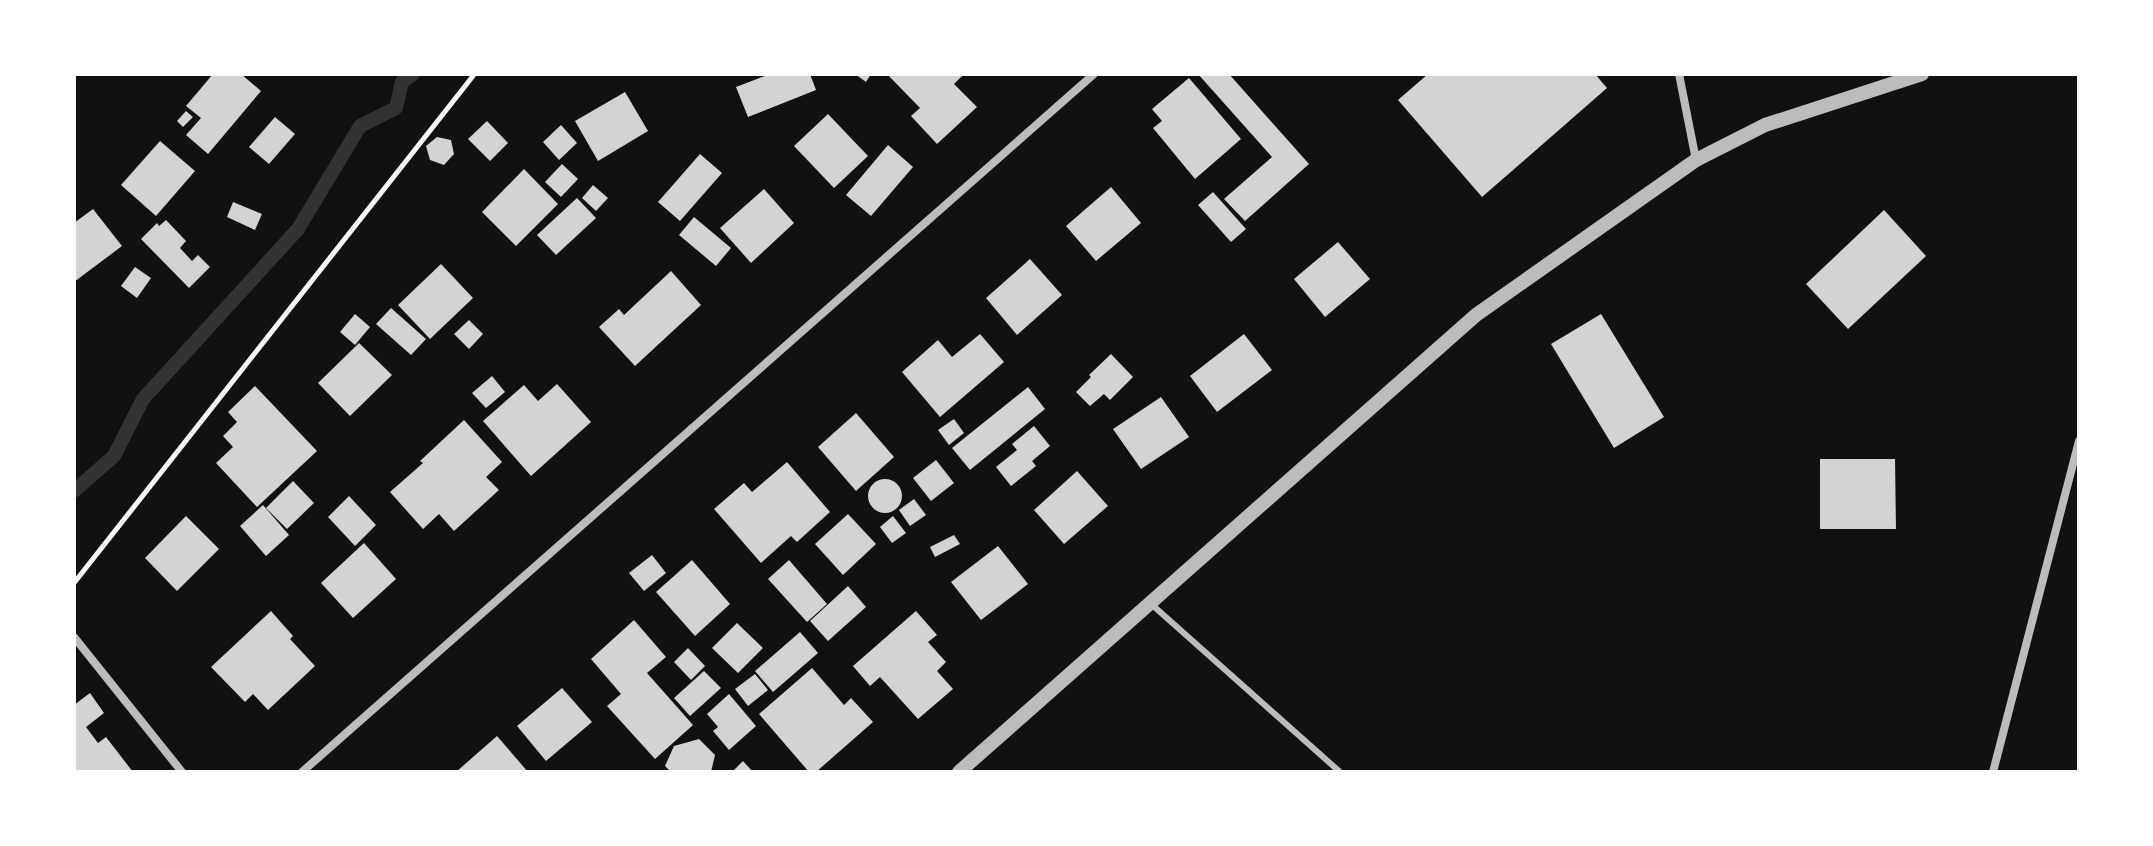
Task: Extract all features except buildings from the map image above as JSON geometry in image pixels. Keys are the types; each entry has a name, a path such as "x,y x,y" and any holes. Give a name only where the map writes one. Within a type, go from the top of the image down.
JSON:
{"street":[{"path":"302,772 1094,74"},
{"path":"959,772 1476,315 1696,160 1765,125 1922,74"},
{"path":"1682,76 1696,160"},
{"path":"1993,772 2079,441"},
{"path":"74,637 182,772"}],"lane":[{"path":"1150,603 1340,772"}],"path":[{"path":"74,583 473,76"}],"waterway":[{"path":"74,491 114,456 143,399 298,229 360,126 396,108 402,82 413,74"}]}
